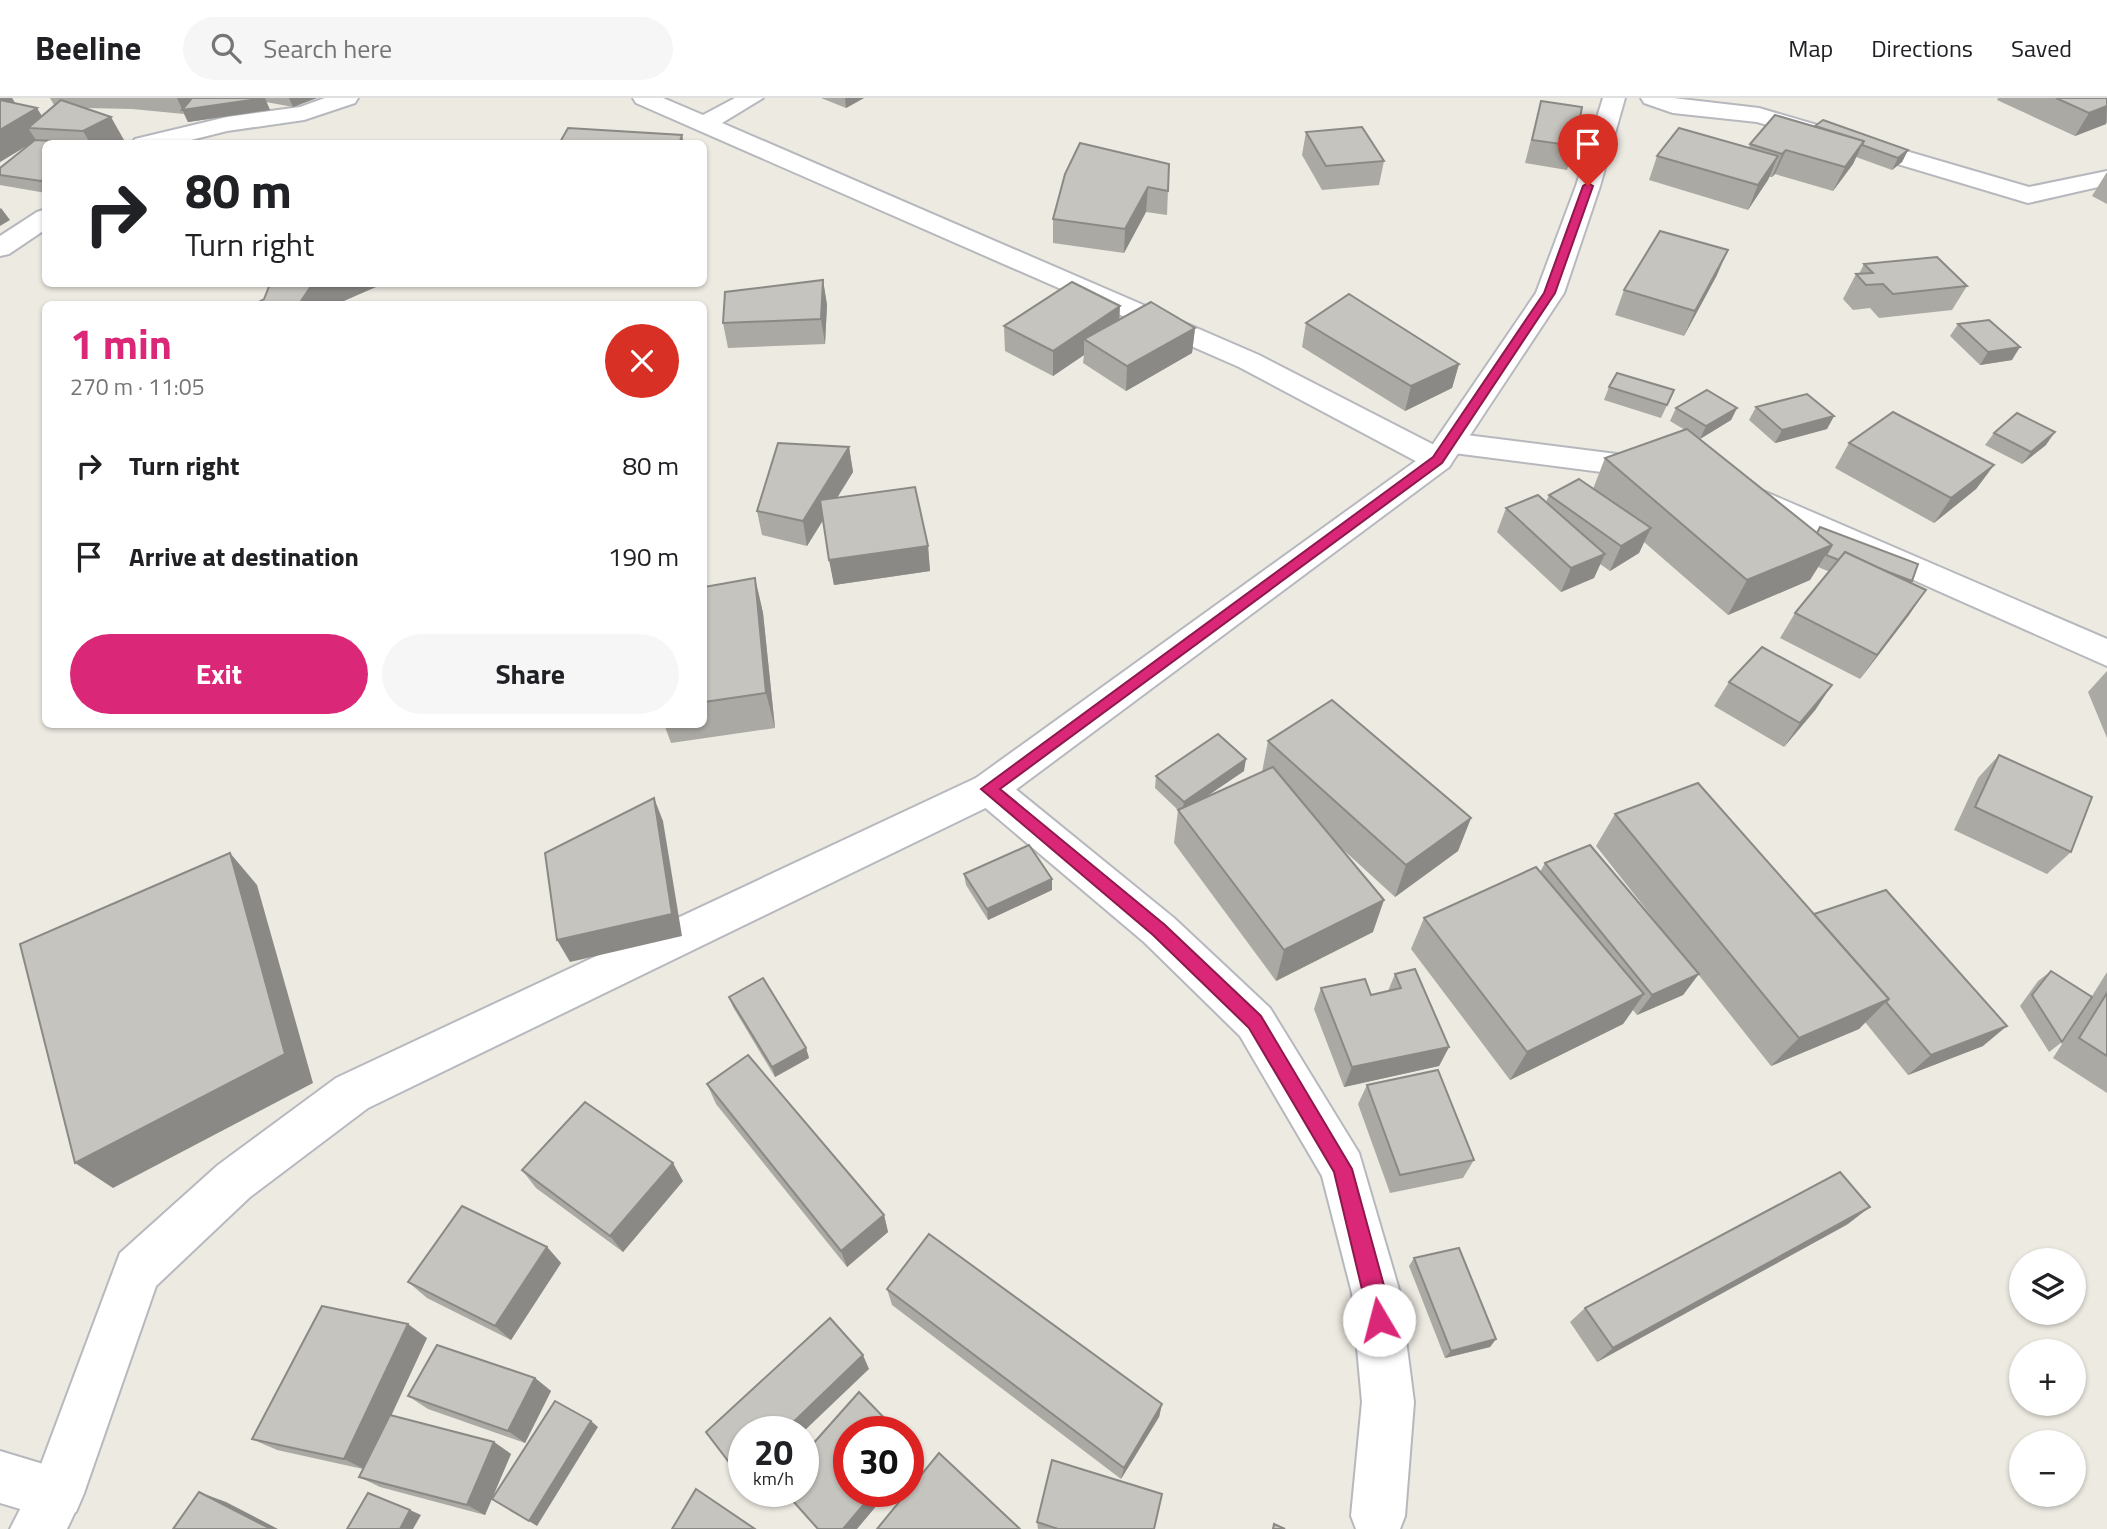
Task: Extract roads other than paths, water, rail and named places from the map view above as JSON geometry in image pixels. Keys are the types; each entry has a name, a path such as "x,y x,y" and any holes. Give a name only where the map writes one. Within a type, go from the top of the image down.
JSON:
{"street":[{"path":"161,140 227,124 304,113 347,98"},
{"path":"644,98 1249,361 1444,452 1705,478 2107,653"},
{"path":"706,123 752,98"},
{"path":"0,1477 47,1511 137,1270 234,1181 352,1093 989,789 1444,452 1550,293 1588,186 1614,98"},
{"path":"1652,98 1673,106 1759,115 2028,195 2107,178"},
{"path":"0,248 42,220"},
{"path":"989,789 1159,930 1255,1022 1343,1169 1376,1293 1388,1402 1378,1516"}]}
